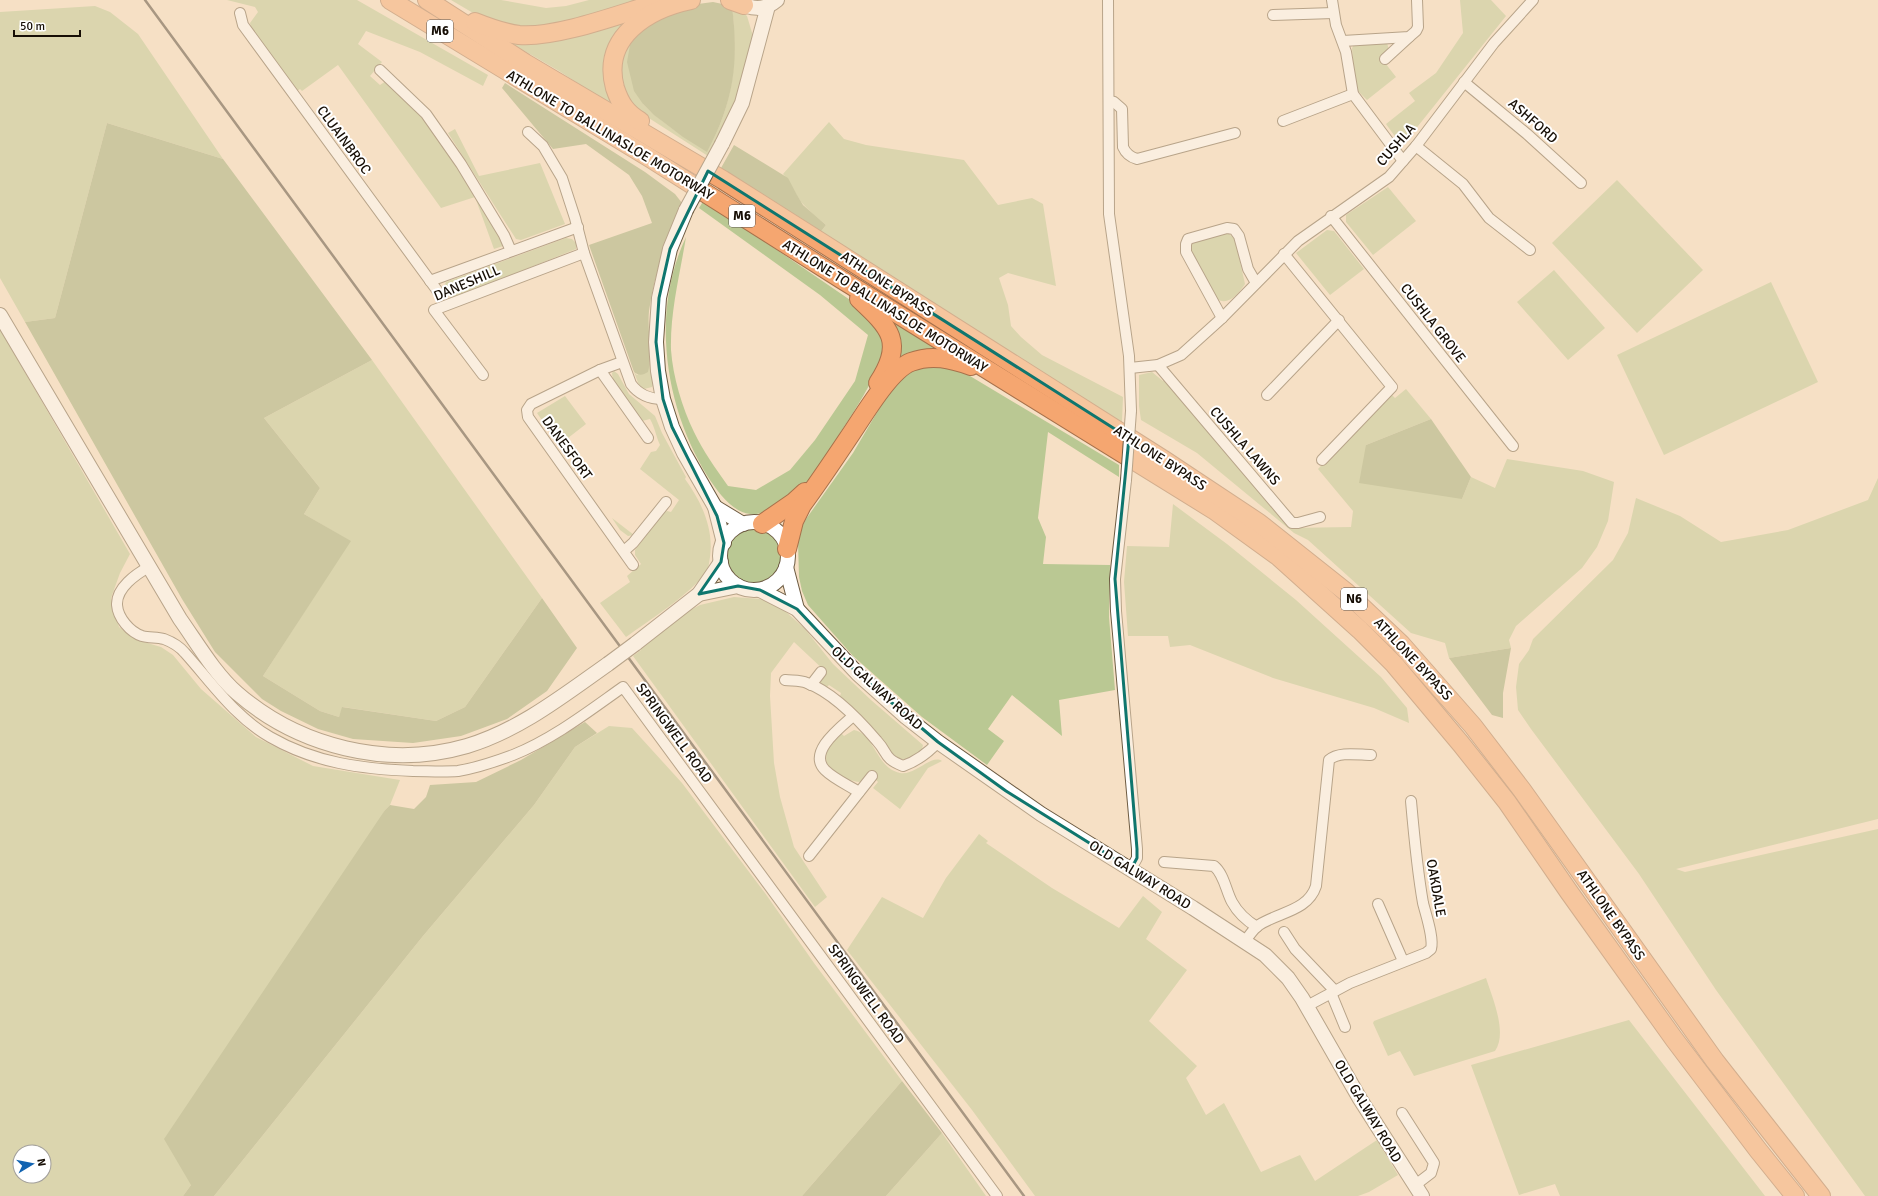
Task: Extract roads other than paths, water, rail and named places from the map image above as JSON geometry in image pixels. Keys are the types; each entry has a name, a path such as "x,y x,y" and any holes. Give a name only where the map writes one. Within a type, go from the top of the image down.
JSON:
{"highway":[{"name":"ATHLONE TO BALLINASLOE MOTORWAY","path":"390,0 650,158 841,279 993,372"},
{"path":"430,2 493,29 508,33 531,35 577,26 668,0"},
{"path":"691,0 663,7 649,14 636,24 618,46 613,60 612,75 620,103 624,109 634,118 692,152 723,180"},
{"name":"ATHLONE TO BALLINASLOE MOTORWAY","path":"430,2 525,63 723,180"},
{"name":"ATHLONE BYPASS","path":"723,180 1247,515 1295,551 1371,614 1401,644 1473,726 1522,790 1715,1061 1821,1196"},
{"path":"762,524 794,502 811,486 884,375 891,358 892,345 890,333 885,324 841,279"},
{"path":"787,549 794,521 802,505 881,392 900,369 911,362 922,359 949,359 993,372"},
{"name":"ATHLONE BYPASS","path":"993,372 1214,510 1279,557 1370,640 1426,701 1507,802 1674,1039 1758,1150 1795,1196"},
{"path":"1758,1150 1785,1196"}],"main road":[{"path":"740,3 760,8 772,3"},
{"path":"740,3 755,25 757,44"},
{"path":"724,543 715,507 684,453 672,427 663,399 658,371 656,342 659,298 670,249 686,210 742,104 754,64 757,44 772,3"},
{"path":"0,315 180,619 209,660 236,692 262,713 288,728 316,740 350,750 405,755 430,753 467,745 491,736 544,709 608,664 699,594 721,562"},
{"path":"715,507 743,524"},
{"path":"755,523 773,528 782,536 787,549 786,567 797,609 760,590 746,589 738,586 730,579 721,562 720,555 724,543 730,533 743,524 755,523"},
{"path":"760,590 774,584 783,574 786,567"},
{"path":"699,594 738,586"},
{"name":"OLD GALWAY ROAD","path":"797,609 837,654 858,674 906,717 938,742 1006,791 1246,941 1277,966 1307,1006 1354,1089 1418,1191"}],"street":[{"path":"1108,0 1109,214 1130,368 1131,411 1126,480 1115,579 1120,664 1137,858 1131,869"},
{"path":"1332,0 1333,13 1343,41 1353,94 1403,161"},
{"path":"1385,59 1416,31 1418,27 1417,0"},
{"name":"CUSHLA","path":"1130,368 1158,365 1181,355 1222,318 1298,241 1331,216 1389,177 1416,146 1494,43 1533,0"},
{"name":"CLUAINBROC","path":"240,13 243,25 439,293"},
{"path":"1273,15 1333,13"},
{"path":"1343,41 1409,37"},
{"path":"380,70 426,114 461,164 504,235 511,251"},
{"name":"ASHFORD","path":"1464,82 1527,134 1581,183"},
{"path":"1283,121 1353,94"},
{"path":"1108,101 1114,102 1122,109 1123,147 1125,152 1132,158 1137,159 1235,134"},
{"path":"528,132 543,146 553,161 566,191 578,227 584,253 631,384 637,392 654,398 663,399"},
{"path":"1416,146 1463,184 1489,218 1530,250"},
{"name":"CUSHLA GROVE","path":"1331,216 1513,446"},
{"path":"430,281 578,227"},
{"path":"1222,318 1186,252 1186,244 1188,239 1227,228 1234,229 1239,236 1248,269 1256,284"},
{"name":"DANESHILL","path":"483,375 434,310 584,253"},
{"path":"1284,254 1395,391 1322,460"},
{"path":"1267,395 1339,320"},
{"name":"DANESFORT","path":"622,362 600,370 531,404 527,410 528,417 633,565"},
{"name":"CUSHLA LAWNS","path":"1158,365 1292,523 1298,524 1320,517"},
{"path":"600,370 648,438"},
{"path":"624,551 633,543 666,502"},
{"name":"SPRINGWELL ROAD","path":"149,567 125,585 119,594 117,604 120,615 125,624 135,633 143,637 165,639 185,652 221,697 246,719 270,737 293,748 337,764 365,769 431,771 465,769 514,754 539,742 624,687 997,1196"},
{"path":"811,685 821,672"},
{"path":"785,680 806,682 842,706 879,743 891,761 903,766 912,763 938,742"},
{"path":"853,716 826,741 820,752 821,764 825,770 859,792"},
{"path":"1246,941 1257,927 1302,905 1308,901 1314,893 1316,886 1329,760 1335,756 1343,755 1371,755"},
{"path":"809,856 872,776"},
{"name":"OAKDALE","path":"1307,1006 1333,992 1403,961 1426,953 1432,947 1418,869 1411,801"},
{"path":"1164,862 1214,866 1219,870 1234,906 1244,917 1257,927"},
{"path":"1378,904 1403,961"},
{"path":"1284,932 1294,949 1333,992 1345,1027"},
{"path":"1402,1113 1434,1163 1431,1173 1418,1191"}],"railway":[{"path":"145,0 1024,1196"}]}
